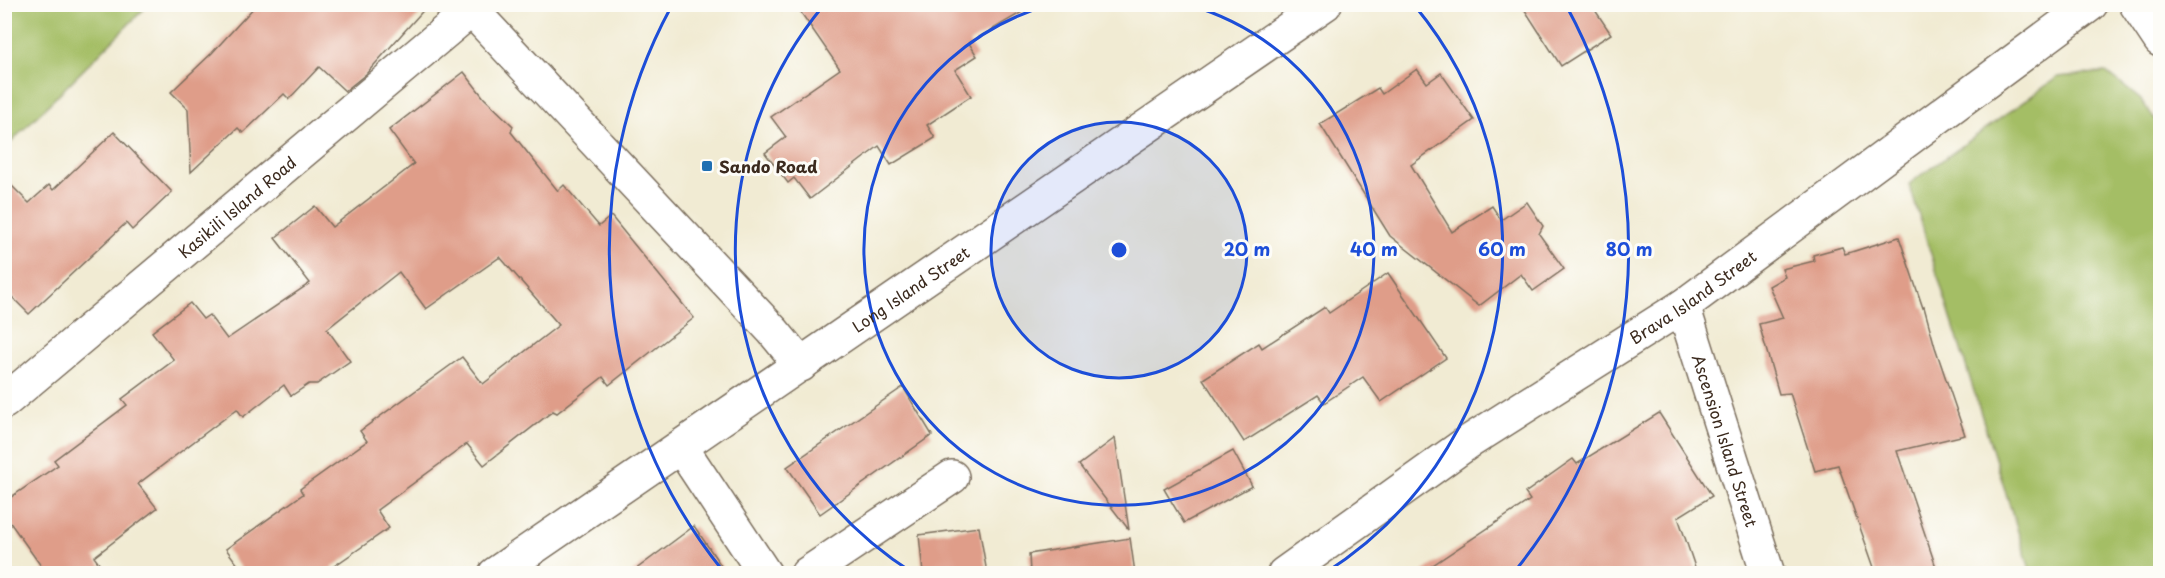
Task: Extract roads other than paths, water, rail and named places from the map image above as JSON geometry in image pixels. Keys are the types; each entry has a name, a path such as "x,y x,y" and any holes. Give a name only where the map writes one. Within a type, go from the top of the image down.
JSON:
{"street":[{"name":"Long Island Street","path":"495,573 1325,4"},
{"name":"Brava Island Street","path":"1284,573 1467,444 1683,306 2091,4"},
{"path":"2136,4 2160,40"},
{"path":"469,7 773,331 801,365"},
{"name":"Kasikili Island Road","path":"4,402 469,7"},
{"name":"Ascension Island Street","path":"1683,306 1768,573"},
{"path":"681,447 765,573"},
{"path":"807,573 952,477"}],"place":[{"name":"Sando Road","path":"707,166"}]}
